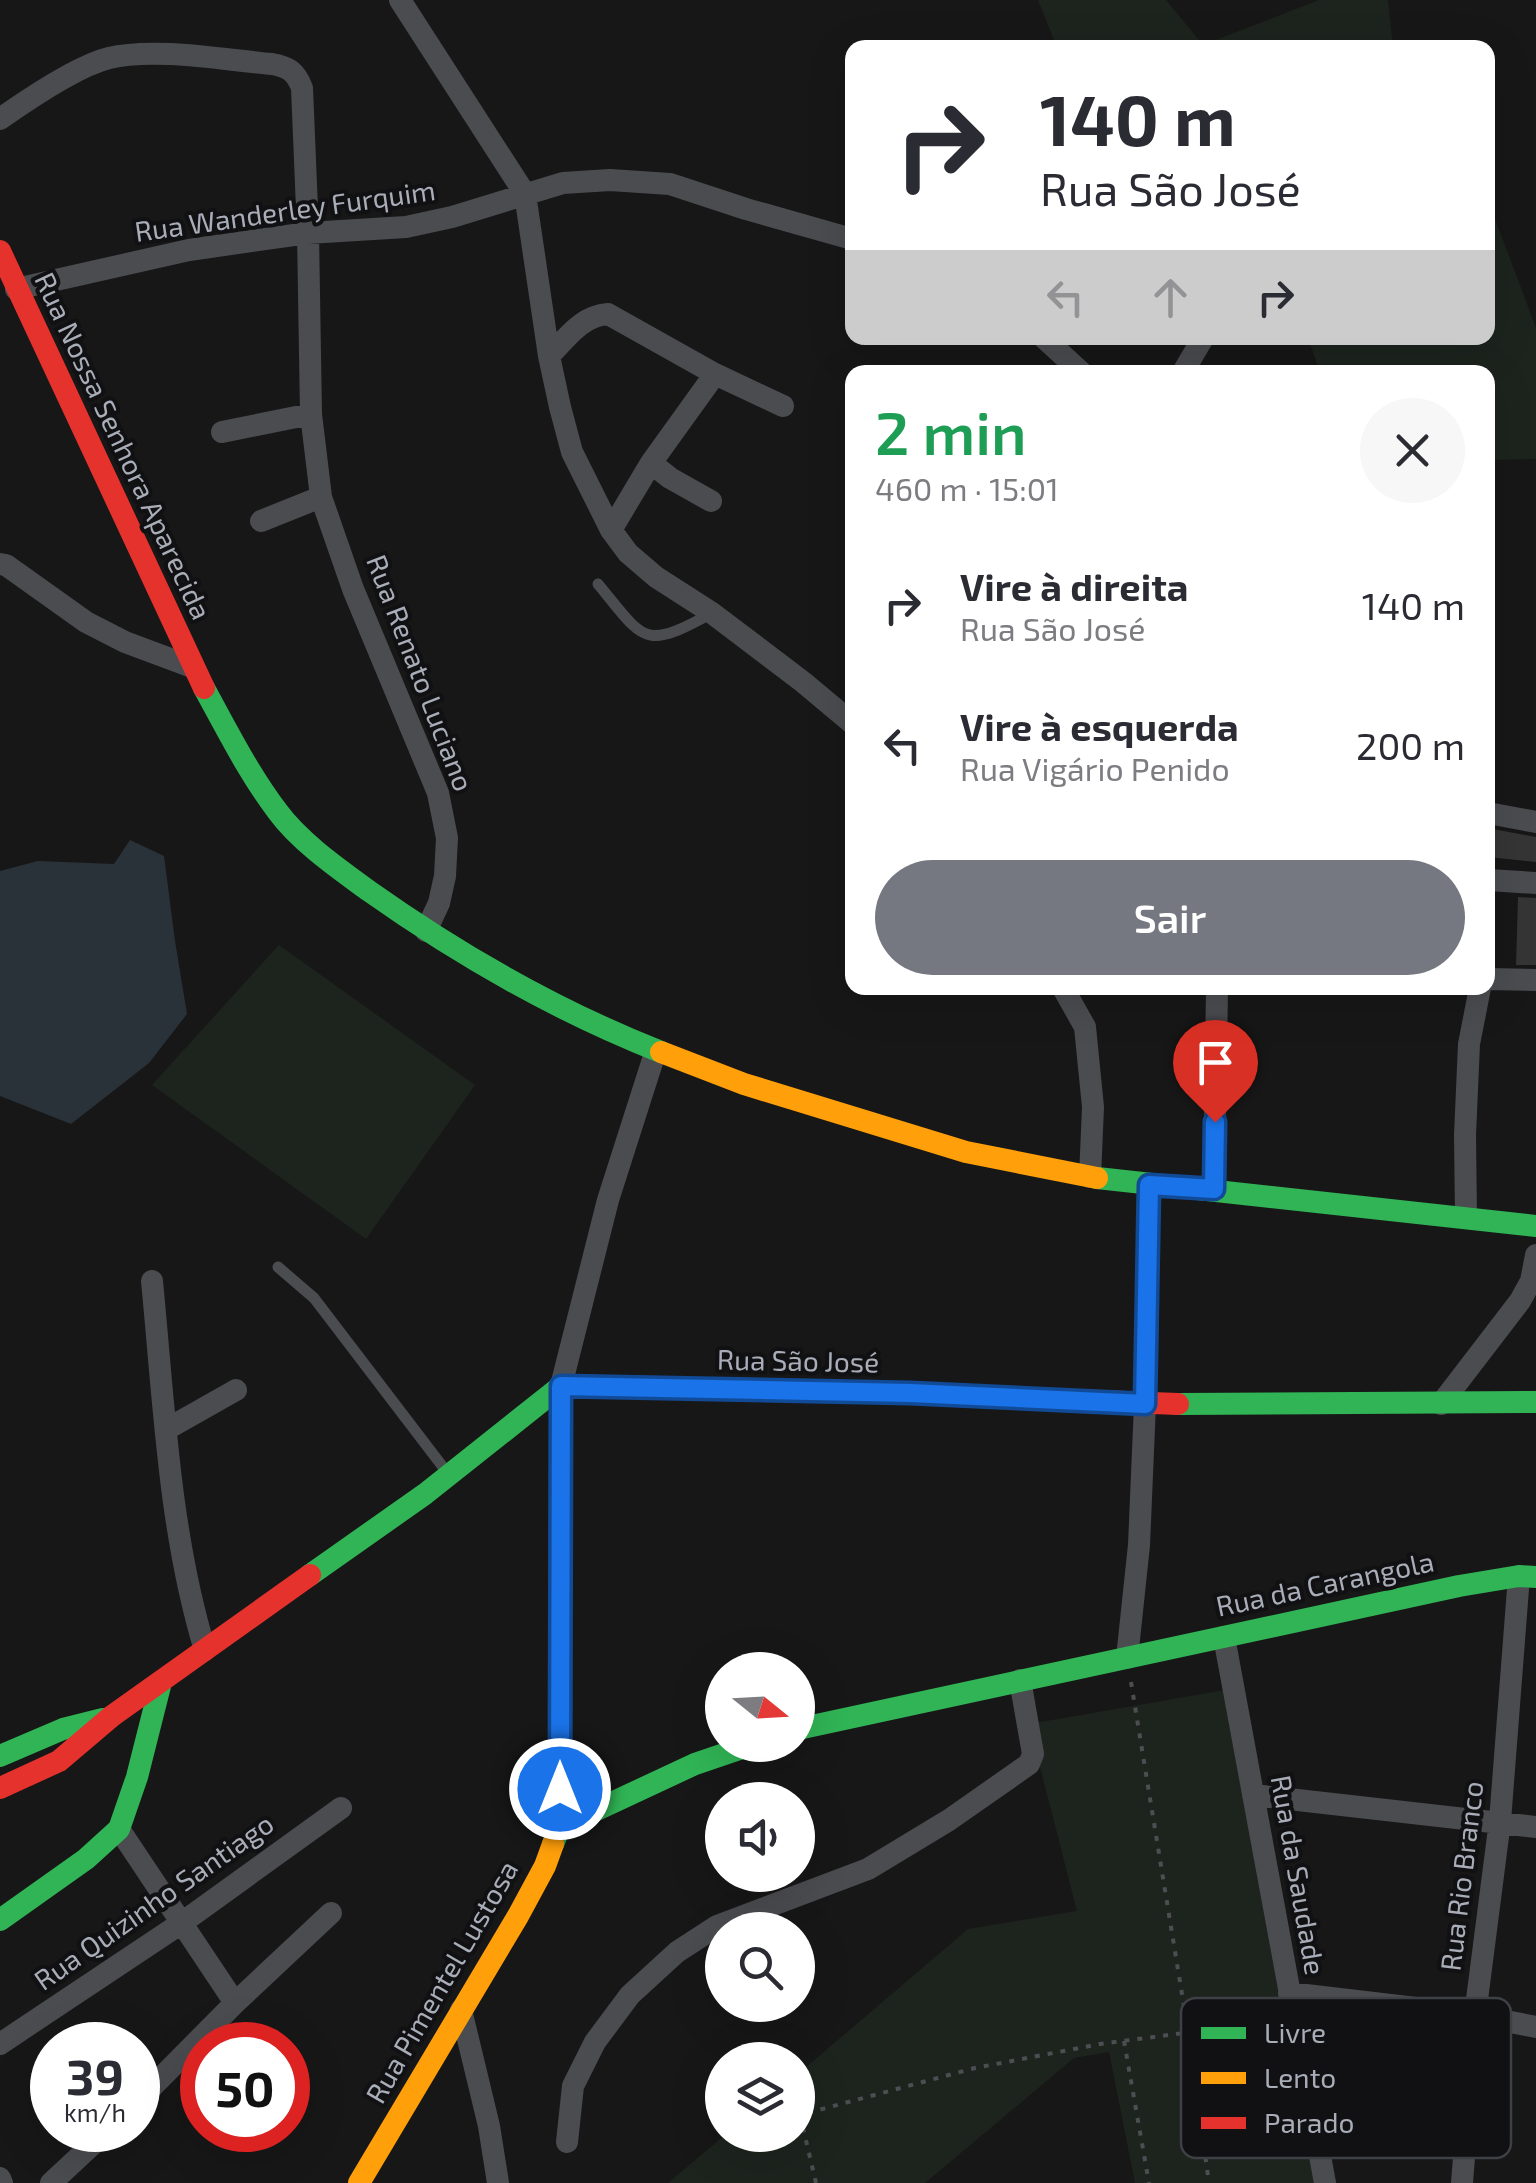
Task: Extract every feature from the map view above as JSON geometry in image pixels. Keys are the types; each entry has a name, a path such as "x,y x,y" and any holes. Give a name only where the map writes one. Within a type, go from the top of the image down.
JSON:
{"main road":[{"name":"Rua Nossa Senhora Aparecida","path":"0,251 192,667 278,814 330,864 426,932 576,1014 656,1050 744,1084 949,1147 1149,1185 1536,1226"},
{"name":"Rua São José","path":"561,1386 910,1393 1145,1404 1536,1402"},
{"path":"0,1788 59,1761 112,1716 285,1596 449,1475 561,1386"},
{"name":"Rua Pimentel Lustosa","path":"360,2182 546,1866 560,1827 561,1386"},
{"name":"Rua da Carangola","path":"815,1725 1459,1586 1527,1576"},
{"path":"0,1920 86,1859 119,1829 161,1682"},
{"path":"0,1756 63,1729 112,1716"},
{"path":"560,1827 705,1761"}],"street":[{"path":"400,0 525,194 549,356 572,452 611,530 628,554 712,613 845,718"},
{"name":"Rua Renato Luciano","path":"0,119 32,96 107,58 147,54 272,64 297,74 302,88 308,233 310,414 320,497 353,589 438,794 447,838 445,876 426,932"},
{"name":"Rua Wanderley Furquim","path":"16,289 189,250 308,233 406,227 563,183 610,180 670,184 845,237"},
{"path":"549,356 586,320 608,314 714,374 783,406"},
{"path":"1051,345 1072,365"},
{"path":"611,530 650,463 714,374"},
{"path":"222,432 310,414"},
{"path":"650,463 712,501"},
{"path":"261,521 320,497"},
{"name":"Rua Nossa Senhora Aparecida","path":"0,564 86,622 124,642 192,667"},
{"path":"1495,814 1536,822"},
{"path":"1495,880 1536,883"},
{"path":"1495,979 1536,980"},
{"path":"1067,995 1085,1027 1091,1069 1090,1176"},
{"path":"1214,1189 1217,995"},
{"path":"1466,1218 1469,1044 1479,995"},
{"path":"561,1386 608,1200 656,1050"},
{"path":"1128,1658 1139,1545 1149,1185"},
{"path":"1441,1404 1520,1301 1531,1281 1536,1255"},
{"path":"152,1281 182,1552 191,1604 205,1650"},
{"path":"167,1429 236,1390"},
{"name":"Rua Rio Branco","path":"1477,1998 1527,1576"},
{"name":"Rua da Saudade","path":"1224,1637 1289,1998"},
{"path":"567,2142 573,2086 596,2042 630,1995 677,1952 717,1926 868,1868 949,1820 1029,1764 1033,1754 1020,1680"},
{"path":"1253,1795 1536,1826"},
{"name":"Rua Quizinho Santiago","path":"0,2044 183,1922 341,1808"},
{"path":"119,1829 234,2002"},
{"path":"160,2078 234,2002 331,1913"},
{"path":"1288,1993 1329,1998"},
{"path":"461,2010 489,2126 498,2183"},
{"path":"1511,2022 1536,2027"},
{"path":"52,2183 85,2152"},
{"name":"Rua da Saudade","path":"1320,2158 1325,2183"},
{"name":"Rua Rio Branco","path":"1462,2183 1464,2158"}],"lane":[{"path":"598,584 635,629 648,636 663,636 712,613"},
{"path":"278,1267 314,1298 449,1475"}],"path":[{"path":"1128,1658 1183,1998"},
{"path":"816,2183 800,2116 975,2068 1181,2032"},
{"path":"1124,2041 1150,2183"},
{"path":"1206,2158 1210,2183"}],"shaded area":[{"path":"1038,0 1166,0 1199,40 1054,40"},
{"path":"1319,0 1388,0 1392,40 1216,40"},
{"path":"1495,219 1536,328 1536,459 1495,460 1495,365 1318,365 1310,345 1495,345"},
{"path":"130,840 164,856 187,1014 149,1063 71,1124 0,1096 0,871 38,861 114,864"},
{"path":"279,945 475,1085 366,1239 152,1085"},
{"path":"1231,1689 1285,1998 1181,1998 1181,2158 1314,2158 1318,2183 1135,2183 1109,2052 1074,2058 925,2183 668,2183 705,2152 815,2152 815,2060 968,1929 1077,1911 1029,1724"}],"building":[{"path":"1495,829 1536,837 1536,862 1495,858"},
{"path":"1518,897 1536,898 1536,965 1516,965"}],"traffic: fast":[{"path":"204,688 267,797 297,834 320,854 474,959 585,1019 661,1052"},
{"path":"1097,1178 1536,1226"},
{"path":"310,1575 425,1494 561,1386 864,1392"},
{"path":"553,1844 560,1827 561,1386"},
{"path":"1178,1404 1536,1402"},
{"path":"815,1725 1459,1586 1536,1577"},
{"path":"0,1920 86,1859 119,1829 137,1777 161,1682"},
{"path":"0,1756 63,1729 103,1719"},
{"path":"560,1827 705,1761"}],"traffic: slow":[{"path":"661,1052 744,1084 966,1152 1097,1178"},
{"path":"359,2183 518,1916 553,1844"}],"traffic: jam":[{"path":"0,251 204,688"},
{"path":"864,1392 1178,1404"},
{"path":"0,1788 59,1761 112,1716 310,1575"}],"route":[{"path":"560,1789 561,1386 910,1393 1145,1404 1149,1185 1214,1189 1215,1122"}]}
